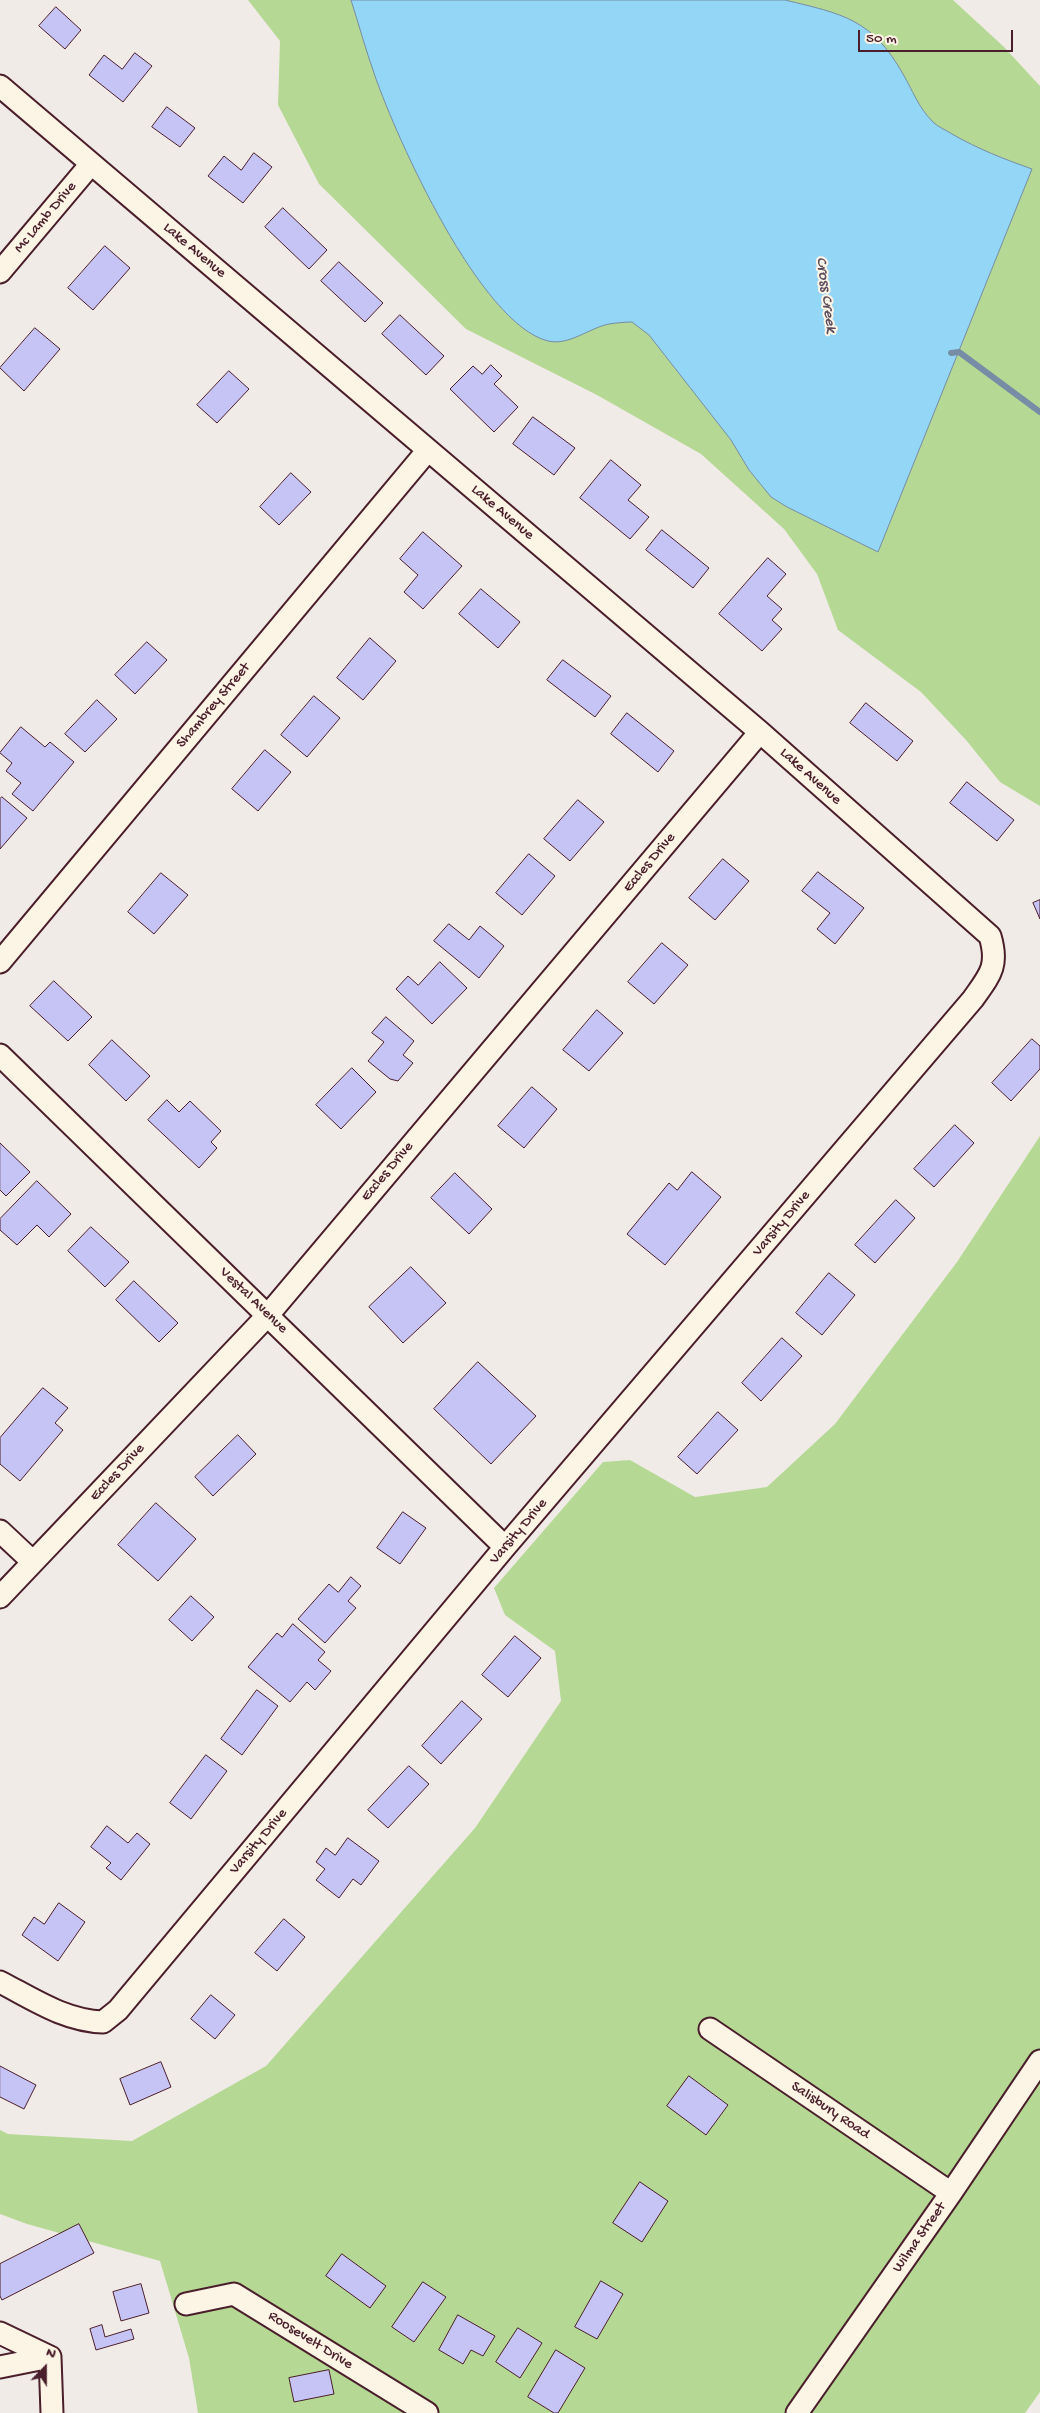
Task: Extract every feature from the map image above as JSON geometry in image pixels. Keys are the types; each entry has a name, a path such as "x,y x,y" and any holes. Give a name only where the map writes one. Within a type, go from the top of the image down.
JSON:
{"street":[{"name":"Lake Avenue","path":"0,86 760,732 990,936 994,950"},
{"name":"Mc Lamb Drive","path":"0,272 91,164"},
{"name":"Shambrey Street","path":"0,962 428,450"},
{"name":"Eccles Drive","path":"0,1597 268,1315 760,732"},
{"name":"Varsity Drive","path":"0,1982 68,2017 103,2022 118,2010 505,1547 973,999 994,964 994,950"},
{"name":"Vestal Avenue","path":"0,1055 505,1547"},
{"path":"0,1531 33,1562"},
{"name":"Salisbury Road","path":"710,2029 952,2193"},
{"name":"Wilma Street","path":"797,2413 952,2193 1040,2061"},
{"name":"Roosevelt Drive","path":"186,2304 234,2294 427,2413"},
{"path":"0,2333 50,2357"},
{"path":"0,2367 50,2357"},
{"path":"50,2357 52,2413"}],"green space":[{"path":"248,0 953,0 1004,47 1040,86 1040,806 1000,782 966,740 921,692 838,630 817,574 784,529 701,454 597,395 466,329 319,184 278,105 280,41"},
{"path":"1040,1136 1040,2392 1025,2413 198,2413 189,2358 160,2261 27,2224 0,2214 0,2130 8,2134 132,2141 266,2066 475,1828 561,1701 555,1651 505,1615 494,1588 603,1462 630,1460 695,1497 767,1487 835,1424 957,1262"}],"water":[{"path":"351,0 785,0 840,15 867,30 880,41 891,56 923,111 933,122 981,149 1032,169 878,552 787,507 771,497 749,470 731,440 649,335 632,322 601,326 564,341 548,341 522,327 495,301 469,266 444,226 421,183 386,105"}],"building":[{"path":"56,7 81,30 65,49 39,26"},
{"path":"135,53 152,66 123,102 89,75 104,55 122,69"},
{"path":"167,107 195,128 180,147 152,127"},
{"path":"254,153 272,167 243,203 208,176 224,156 241,170"},
{"path":"283,208 327,250 309,269 265,227"},
{"path":"105,246 130,268 93,310 68,288"},
{"path":"339,262 383,303 365,322 321,281"},
{"path":"400,315 444,356 426,375 382,334"},
{"path":"35,328 60,349 24,391 0,368"},
{"path":"491,365 502,376 494,384 518,407 494,432 450,389 473,366 482,374"},
{"path":"229,371 249,389 217,423 197,405"},
{"path":"533,417 575,448 554,475 513,444"},
{"path":"611,460 641,485 628,500 649,517 630,539 580,498"},
{"path":"291,473 311,492 279,525 260,507"},
{"path":"662,530 709,568 693,588 646,550"},
{"path":"423,532 462,566 423,609 404,592 418,575 400,559"},
{"path":"768,558 786,574 767,596 782,609 772,620 782,629 762,651 719,614"},
{"path":"481,589 520,622 498,648 459,614"},
{"path":"370,638 396,661 363,700 337,678"},
{"path":"147,642 167,660 135,694 115,675"},
{"path":"563,660 611,696 595,717 547,680"},
{"path":"314,696 340,718 307,757 281,735"},
{"path":"97,700 117,719 85,752 65,734"},
{"path":"866,703 913,741 897,761 850,723"},
{"path":"627,713 674,751 658,772 611,734"},
{"path":"21,727 45,747 50,742 74,762 33,811 12,794 21,783 6,771 12,763 0,753"},
{"path":"265,750 291,772 258,811 232,789"},
{"path":"967,782 1014,820 997,841 950,803"},
{"path":"2,797 27,818 0,849 0,799"},
{"path":"578,800 604,822 570,861 544,839"},
{"path":"529,854 555,876 522,915 496,893"},
{"path":"723,859 749,881 715,920 689,898"},
{"path":"818,872 864,908 835,944 817,929 830,913 802,891"},
{"path":"161,873 188,895 154,934 128,912"},
{"path":"1040,900 1040,919 1033,903"},
{"path":"449,924 469,940 480,926 504,946 479,978 434,941"},
{"path":"662,943 688,965 654,1004 628,982"},
{"path":"440,962 467,988 432,1024 396,989 408,976 418,985"},
{"path":"54,981 92,1017 68,1041 30,1006"},
{"path":"597,1010 623,1033 589,1071 563,1050"},
{"path":"386,1017 414,1041 403,1055 413,1063 398,1081 390,1079 368,1061 384,1042 372,1033"},
{"path":"1032,1039 1040,1046 1040,1069 1011,1101 992,1083"},
{"path":"112,1040 150,1076 126,1101 89,1065"},
{"path":"352,1068 376,1092 341,1129 316,1105"},
{"path":"532,1087 557,1109 524,1148 498,1126"},
{"path":"167,1100 179,1112 190,1101 221,1131 211,1142 217,1148 199,1168 148,1120"},
{"path":"955,1125 974,1143 934,1187 914,1169"},
{"path":"0,1143 30,1172 6,1196 0,1190"},
{"path":"692,1172 721,1197 665,1265 627,1234 669,1183 677,1190"},
{"path":"455,1173 492,1209 469,1234 431,1198"},
{"path":"37,1181 71,1214 49,1237 37,1225 17,1245 0,1230 0,1219"},
{"path":"896,1200 915,1218 875,1263 855,1245"},
{"path":"91,1227 129,1262 105,1287 68,1251"},
{"path":"411,1267 446,1303 403,1343 369,1307"},
{"path":"829,1273 855,1295 822,1335 796,1313"},
{"path":"134,1281 178,1323 159,1342 116,1300"},
{"path":"782,1338 802,1356 761,1401 742,1383"},
{"path":"478,1362 536,1416 491,1464 434,1409"},
{"path":"43,1388 68,1408 55,1423 63,1430 20,1481 0,1464 0,1438"},
{"path":"718,1412 738,1430 697,1474 678,1457"},
{"path":"238,1435 256,1454 213,1496 195,1477"},
{"path":"156,1503 196,1539 158,1581 118,1545"},
{"path":"403,1512 426,1528 400,1564 377,1548"},
{"path":"351,1577 361,1586 348,1601 356,1608 325,1643 298,1619 329,1584 338,1592"},
{"path":"191,1596 214,1617 192,1641 169,1620"},
{"path":"293,1624 325,1652 318,1660 331,1671 315,1690 307,1682 290,1702 248,1667 277,1633 282,1637"},
{"path":"515,1636 541,1658 508,1697 482,1675"},
{"path":"257,1690 278,1706 242,1755 221,1739"},
{"path":"462,1701 482,1719 441,1764 422,1746"},
{"path":"206,1755 227,1771 191,1819 170,1803"},
{"path":"409,1766 429,1784 388,1828 368,1810"},
{"path":"107,1826 128,1843 137,1833 150,1844 121,1880 106,1868 111,1863 91,1847"},
{"path":"348,1838 379,1861 361,1885 353,1879 339,1898 316,1880 325,1869 316,1862 326,1848 335,1855"},
{"path":"59,1903 85,1922 58,1961 22,1935 34,1917 44,1924"},
{"path":"284,1919 305,1937 277,1971 255,1953"},
{"path":"211,1995 235,2015 215,2039 191,2019"},
{"path":"161,2062 171,2087 130,2105 120,2079"},
{"path":"0,2066 36,2085 24,2109 0,2097"},
{"path":"689,2076 728,2105 706,2135 667,2106"},
{"path":"640,2182 668,2201 642,2242 613,2223"},
{"path":"79,2224 94,2253 2,2300 0,2296 0,2264"},
{"path":"342,2254 386,2286 370,2308 326,2276"},
{"path":"601,2281 623,2294 597,2339 575,2327"},
{"path":"423,2282 446,2297 414,2342 392,2327"},
{"path":"141,2284 149,2313 121,2321 113,2292"},
{"path":"458,2315 495,2336 483,2356 471,2350 463,2364 439,2350"},
{"path":"102,2325 105,2337 131,2329 134,2339 96,2350 90,2329"},
{"path":"518,2328 542,2343 520,2378 496,2362"},
{"path":"556,2350 585,2368 558,2413 554,2413 528,2397"},
{"path":"329,2370 334,2394 294,2402 289,2378"}],"waterway":[{"name":"Cross Creek","path":"951,353 959,352 1040,412"}]}
